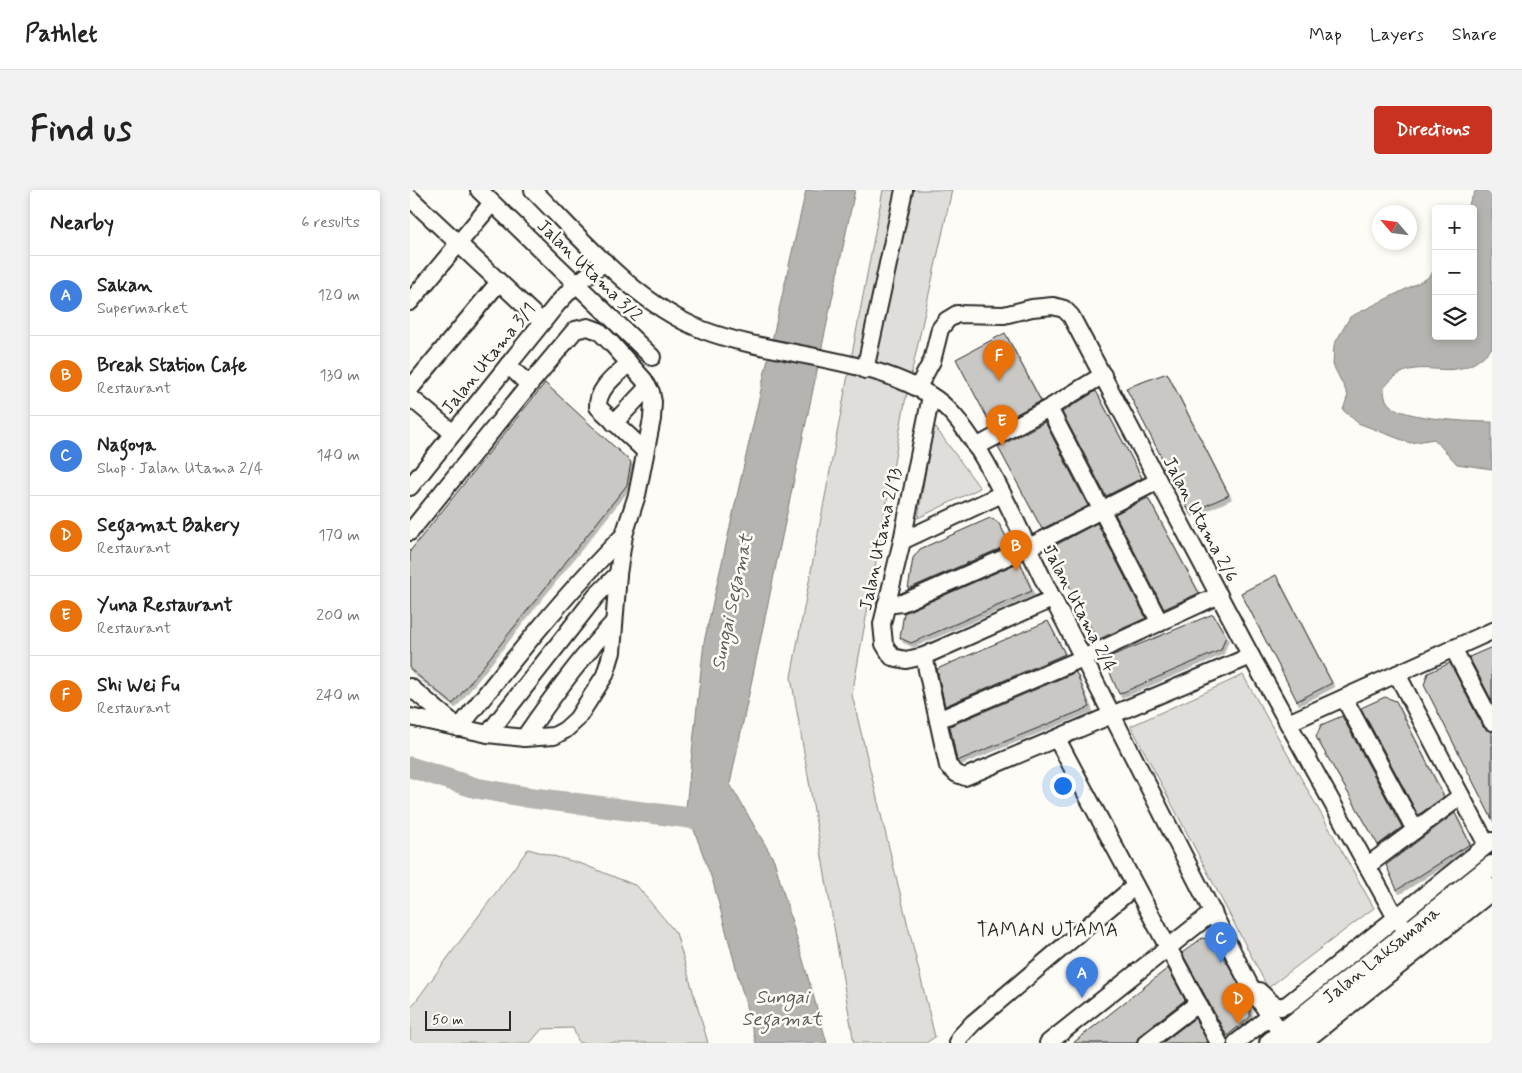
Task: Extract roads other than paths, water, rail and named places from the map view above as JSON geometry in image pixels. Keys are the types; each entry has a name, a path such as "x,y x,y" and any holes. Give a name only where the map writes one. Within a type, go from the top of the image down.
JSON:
{"main road":[{"name":"Jalan Laksamana","path":"1284,1041 1408,931 1492,866"},
{"name":"Jalan Laksamana","path":"1408,931 1492,889"}],"street":[{"name":"Jalan Utama 3/2","path":"479,190 652,357"},
{"name":"Jalan Utama 3/2","path":"533,190 605,262 671,314 718,335"},
{"path":"860,368 904,190"},
{"path":"412,203 458,243 542,322"},
{"path":"410,302 492,203"},
{"name":"Jalan Utama 3/1","path":"410,487 542,322 576,284 605,262"},
{"path":"410,389 499,282"},
{"name":"Jalan Utama 2/6","path":"925,392 940,329 947,320 957,314 1004,316 1032,308 1053,306 1064,309 1071,316 1250,656 1367,866 1408,931"},
{"path":"410,532 575,330 588,327 599,331 629,363 648,387 653,402 638,495 624,534 618,574 612,652 605,675 577,720 554,736 524,738 488,734 410,718"},
{"name":"Jalan Utama 2/4","path":"718,335 860,368 925,392 948,409 976,447 1002,494 1052,599 1113,714 1249,984 1284,1041"},
{"path":"629,363 602,390 598,399 598,407 645,451"},
{"path":"508,365 529,385"},
{"path":"976,447 1049,408 1103,375"},
{"path":"614,423 648,387"},
{"name":"Jalan Utama 2/13","path":"924,656 906,660 892,657 884,644 882,624 902,541 925,392"},
{"path":"410,397 454,433"},
{"path":"1049,408 1160,623"},
{"path":"886,605 902,603 1028,548 1158,481"},
{"path":"902,541 1002,494"},
{"path":"459,728 574,587 624,534"},
{"path":"488,734 596,596 618,574"},
{"path":"938,720 1084,658 1219,596"},
{"path":"1052,599 924,656 948,766 957,774 965,777 1250,656"},
{"path":"524,738 594,643 614,622"},
{"path":"1288,722 1492,631"},
{"path":"1453,648 1492,722"},
{"path":"1249,984 1273,1004 1281,1007 1288,1004 1408,931 1489,843 1461,796 1398,674"},
{"path":"410,687 459,728"},
{"path":"1344,698 1415,830"},
{"path":"1057,739 1220,1043"},
{"path":"1367,866 1461,796"},
{"path":"958,1043 960,1037 973,1022 1136,886"},
{"path":"1048,1043 1069,1037 1167,947 1213,912"},
{"path":"1146,1043 1198,1003"},
{"path":"1236,1043 1268,1016"}],"water":[{"name":"Sungai Segamat","path":"806,190 855,190 730,784 774,860 827,1043 756,1043 713,882 686,808 704,642"},
{"path":"1476,190 1492,190 1492,348 1476,362 1459,369 1415,369 1404,372 1394,378 1384,388 1384,391 1386,400 1391,406 1410,414 1439,419 1492,422 1492,469 1457,464 1434,439 1410,443 1358,423 1343,410 1348,395 1333,365 1334,345 1350,317 1426,279 1432,273 1432,340 1477,340 1477,205 1468,205"}],"waterway":[{"path":"410,767 476,788 526,797 713,821"}],"place":[{"name":"Shi Wei Fu","path":"999,381"},
{"name":"Yuna Restaurant","path":"1002,446"},
{"name":"Break Station Cafe","path":"1016,571"},
{"name":"Nagoya","path":"1221,963"},
{"name":"Sakan","path":"1082,998"},
{"name":"Segamat Bakery","path":"1238,1024"}],"district":[{"name":"TAMAN UTAMA","path":"1048,929"}]}
